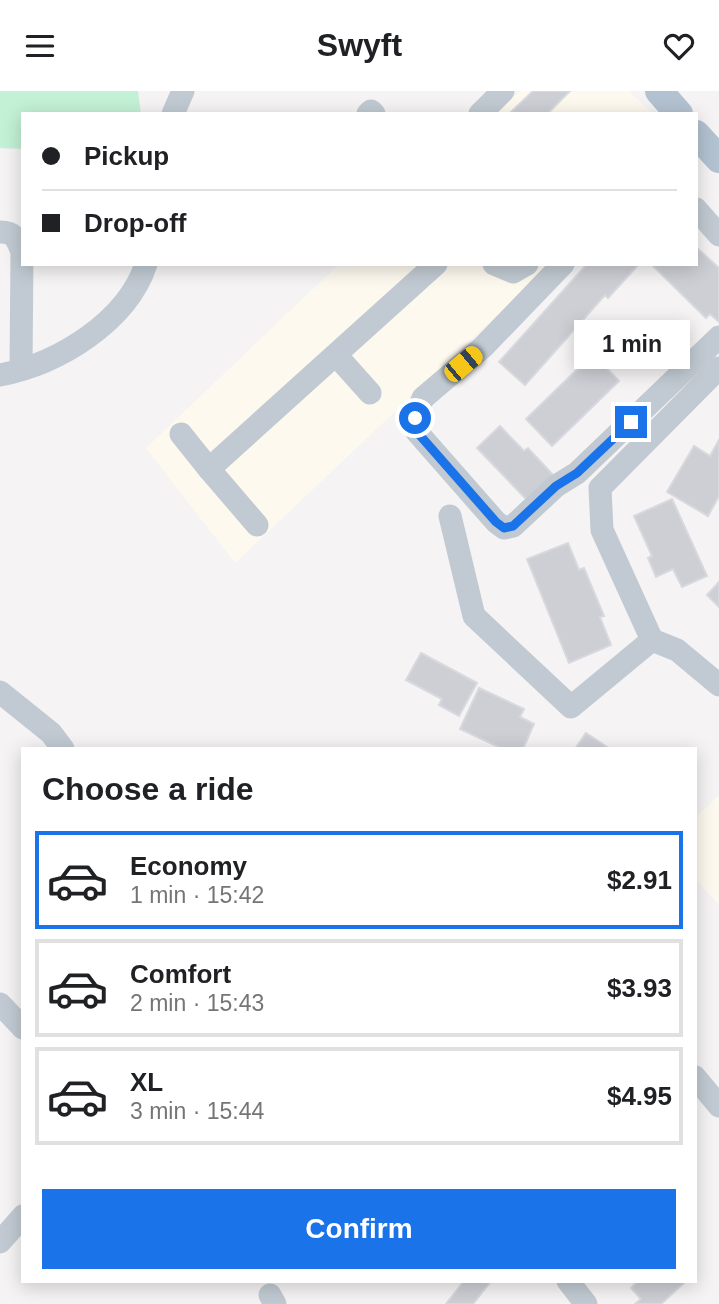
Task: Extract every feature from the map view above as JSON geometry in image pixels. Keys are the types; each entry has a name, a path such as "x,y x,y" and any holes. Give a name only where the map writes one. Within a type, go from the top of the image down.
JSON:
{"street":[{"path":"174,112 183,91"},
{"path":"482,112 502,91"},
{"path":"698,211 719,235"},
{"path":"0,232 10,232 17,237 21,249"},
{"path":"21,262 10,372 81,343 122,309 140,282 145,266"},
{"path":"209,469 434,266"},
{"path":"499,266 513,272 524,266"},
{"path":"561,266 483,347 423,398 416,409 417,432 504,528 513,526 556,486 577,473 719,337"},
{"path":"336,355 370,393"},
{"path":"719,368 600,488 602,530 652,640 677,650 719,685"},
{"path":"181,434 257,525"},
{"path":"450,516 474,616 571,707 652,640"},
{"path":"0,692 51,733 62,747"},
{"path":"0,1004 21,1026"},
{"path":"697,1079 719,1106"},
{"path":"0,1242 21,1218"},
{"path":"570,1283 586,1304"}],"shaded area":[{"path":"520,91 629,91 650,112 498,112"},
{"path":"337,266 549,266 235,563 146,448"},
{"path":"719,795 719,905 697,881 697,816"}],"green space":[{"path":"0,91 138,91 141,112 21,112 21,149 0,148"}],"building":[{"path":"533,91 570,91 549,112 511,112"},
{"path":"698,249 719,268 719,322 710,314 706,318 653,266 698,266"},
{"path":"585,266 637,266 608,298 605,295 525,385 499,362"},
{"path":"593,354 619,381 552,446 526,419"},
{"path":"500,426 524,451 528,448 554,476 528,501 477,448"},
{"path":"719,440 719,496 708,516 667,492 694,446 710,456"},
{"path":"672,499 707,576 682,587 673,569 656,577 648,558 652,556 634,516"},
{"path":"568,543 579,570 584,568 604,616 600,617 611,645 569,663 527,559"},
{"path":"719,582 719,607 707,595"},
{"path":"421,653 477,683 459,716 439,705 442,699 406,680"},
{"path":"479,688 524,709 520,717 534,724 524,747 499,747 460,729"},
{"path":"586,733 607,747 576,747"},
{"path":"462,1283 489,1283 473,1304 446,1304"},
{"path":"636,1283 684,1283 661,1304 635,1304 641,1299 631,1288"}],"route":[{"path":"415,418 417,432 504,528 513,526 556,486 577,473 631,422"}]}
